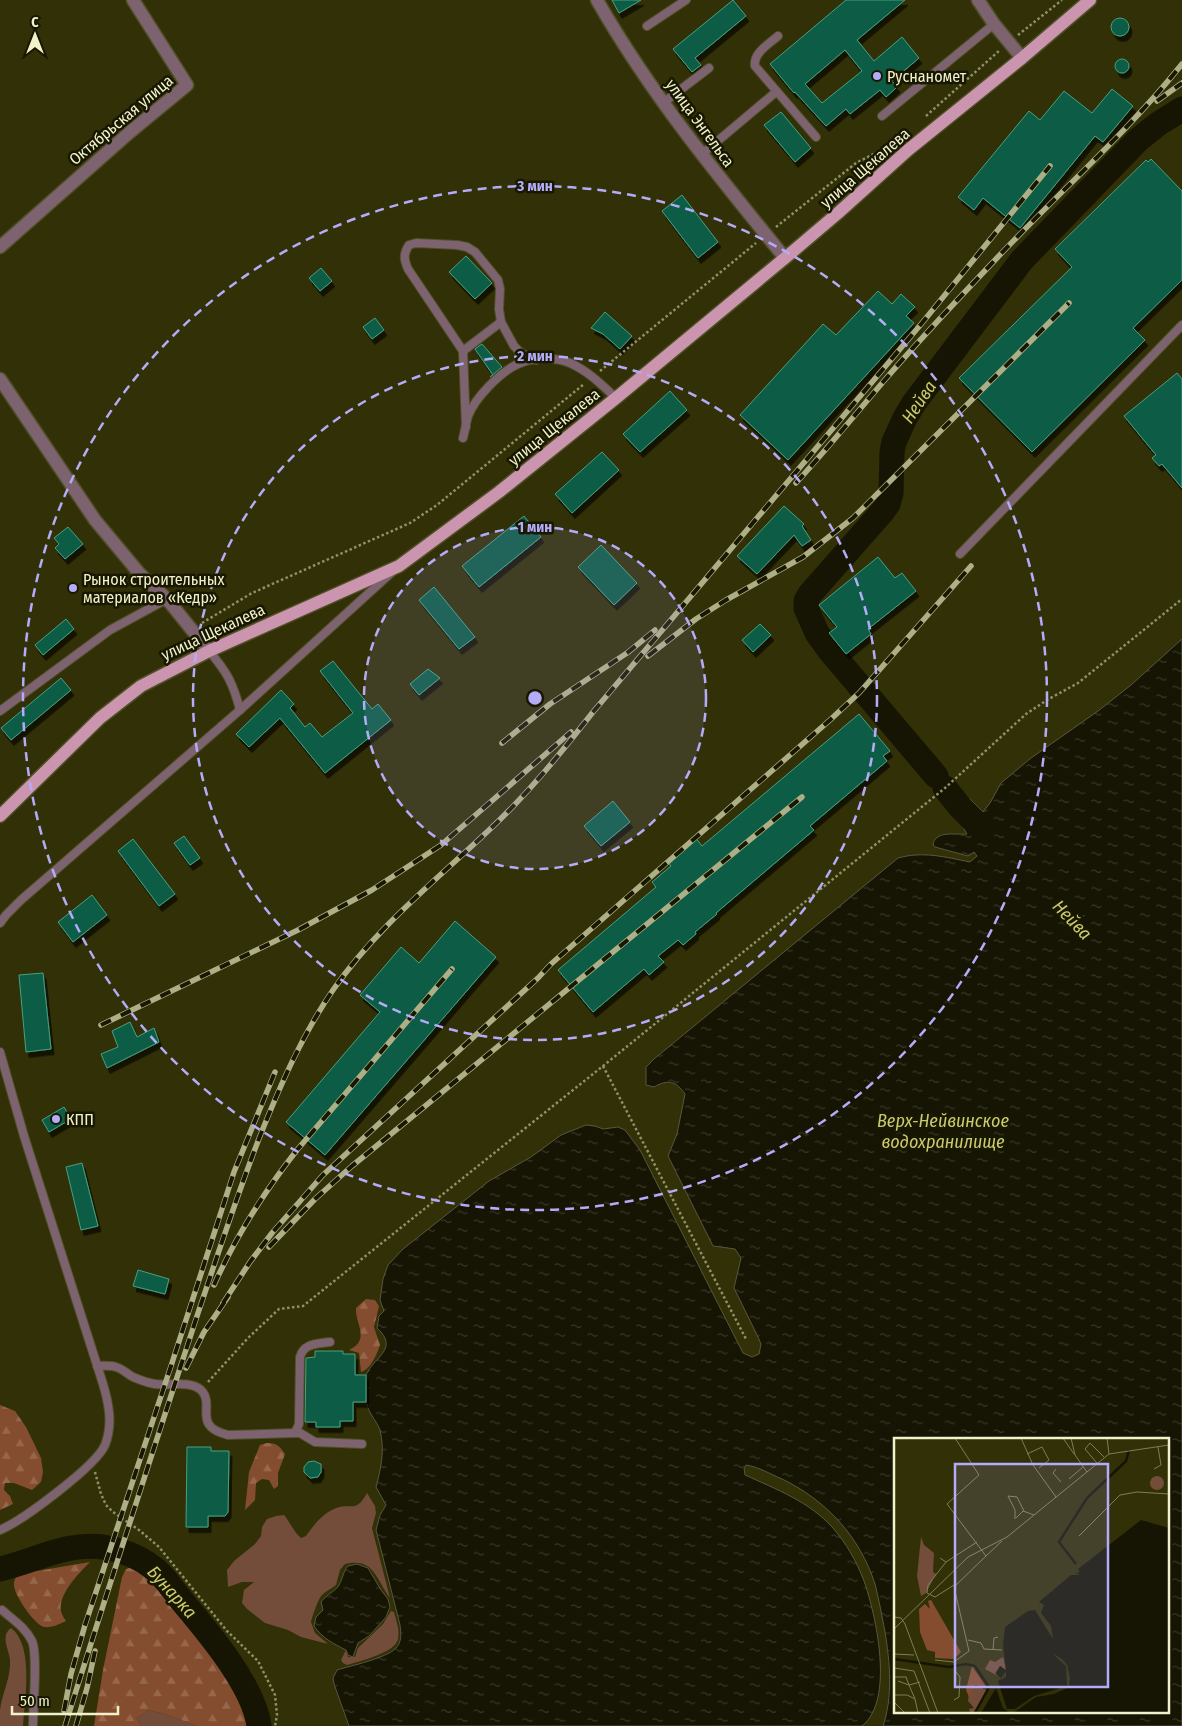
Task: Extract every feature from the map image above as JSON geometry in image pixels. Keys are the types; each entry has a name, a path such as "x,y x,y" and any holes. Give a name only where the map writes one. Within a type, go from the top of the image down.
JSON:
{"main road":[{"name":"улица Щекалева","path":"0,816 100,718 141,686 209,651 399,566 499,492 785,258 908,150 1022,58 1090,0"}],"street":[{"name":"Октябрьская улица","path":"0,247 123,138 187,85 133,0"},
{"name":"улица Энгельса","path":"597,0 663,103 701,155 785,258"},
{"path":"978,0 994,24 1022,58"},
{"path":"0,379 95,520 140,574 166,599 209,651"}],"lane":[{"path":"647,26 686,0"},
{"path":"882,116 994,24"},
{"path":"778,36 758,54 754,62 755,66 816,137"},
{"path":"663,103 709,68"},
{"path":"701,155 776,92"},
{"path":"466,427 463,351 408,269 404,261 404,254 409,245 457,245 468,247 475,252 498,280 501,322 514,346 521,353 536,360"},
{"path":"463,351 501,322"},
{"path":"960,554 1182,325"},
{"path":"463,438 468,415 476,401 490,384 516,365 548,358 560,360 571,364 592,377 616,398"},
{"path":"0,923 6,914 21,900 240,710 399,566"},
{"path":"0,711 110,630 166,599"},
{"path":"209,651 223,667 230,680 240,710"},
{"path":"0,1052 24,1136 107,1398 109,1421 108,1435 104,1448 93,1461 33,1512 0,1530"},
{"path":"295,1433 299,1424 301,1351 311,1344 330,1342"},
{"path":"97,1366 116,1367 133,1377 147,1382 191,1386 202,1391 206,1401 206,1419 208,1424 216,1431 228,1435 295,1433 315,1442 362,1444"},
{"path":"2,1610 21,1626 33,1642 35,1661 33,1726"}],"path":[{"path":"921,121 1009,42 1062,0"},
{"path":"192,630 252,593 410,523 437,505 856,163 896,142"},
{"path":"202,1391 248,1338 279,1309 303,1306 946,788 1026,714 1047,700 1078,684 1182,599"},
{"path":"603,1066 746,1339"},
{"path":"93,1461 101,1494 106,1505 140,1530 168,1557 227,1631 258,1661 275,1695 277,1715 275,1726"}],"shaded area":[{"path":"367,1493 375,1506 376,1513 372,1528 390,1598 373,1571 368,1567 355,1563 345,1564 340,1570 336,1585 321,1597 311,1622 315,1633 328,1644 301,1637 288,1630 265,1623 247,1609 242,1603 244,1590 254,1582 242,1582 228,1587 227,1570 234,1561 255,1544 261,1536 262,1527 267,1519 284,1515 301,1538 306,1536 326,1514 340,1507 356,1506"},
{"path":"391,1611 394,1612 398,1629 398,1639 395,1644 376,1656 347,1665 343,1663 341,1660 346,1650 348,1657 355,1657 358,1648 383,1624"},
{"path":"11,1628 18,1636 23,1647 25,1660 26,1688 23,1726 0,1726 1,1704 10,1667 6,1635"},
{"path":"148,1710 197,1726 141,1726 137,1718"}],"green space":[{"path":"366,1299 375,1300 379,1306 374,1327 380,1345 371,1365 361,1372 359,1353 349,1350 356,1346 361,1337 356,1308"},
{"path":"0,1405 15,1411 26,1427 41,1458 43,1472 41,1482 32,1490 14,1483 5,1483 4,1490 10,1496 13,1504 0,1510"},
{"path":"267,1443 278,1446 285,1454 278,1473 278,1486 274,1489 269,1480 262,1479 256,1483 255,1500 245,1510 249,1472 260,1445"},
{"path":"90,1562 69,1586 62,1600 62,1614 66,1621 56,1626 44,1627 35,1621 17,1595 14,1584 16,1577 22,1571 37,1571"},
{"path":"132,1567 151,1581 212,1655 235,1692 247,1726 197,1726 148,1710 137,1718 141,1726 94,1726 122,1577 126,1569"}],"water":[{"name":"Верх-Нейвинское водохранилище","path":"1182,639 1182,1726 883,1726 889,1691 887,1643 875,1584 869,1567 851,1536 827,1509 782,1479 746,1465 744,1468 745,1475 803,1503 824,1519 851,1553 861,1574 869,1596 880,1656 878,1697 872,1714 862,1726 349,1726 334,1684 333,1678 337,1670 391,1652 396,1648 401,1637 400,1625 376,1530 380,1515 386,1505 376,1487 382,1459 382,1445 379,1428 369,1411 366,1396 366,1376 385,1348 384,1336 377,1328 379,1316 384,1311 380,1300 383,1279 388,1265 403,1249 489,1181 531,1157 561,1135 586,1125 603,1129 618,1127 625,1130 640,1150 743,1353 752,1357 759,1354 761,1344 734,1288 741,1258 735,1249 713,1246 668,1156 677,1134 685,1094 678,1086 668,1082 654,1087 646,1085 646,1067 898,858 925,855 970,862 977,856 974,852 968,856 933,845 937,837 941,835 967,834 954,811 970,799 983,812 1001,783 1031,758 1098,711 1131,685"},
{"path":"357,1564 368,1568 388,1599 390,1607 386,1617 379,1625 369,1636 358,1643 353,1657 348,1655 346,1650 324,1637 314,1626 316,1617 323,1610 321,1602 338,1587 348,1566"}],"building":[{"path":"612,0 641,0 619,13"},
{"path":"733,0 746,16 695,58 701,65 692,72 673,49"},
{"path":"846,0 905,0 857,40 874,61 902,37 919,58 892,81 897,87 886,97 880,90 850,114 846,109 826,126 794,93 770,64","holes":["845,50 862,71 822,103 805,84"]},
{"path":"1120,18 1128,23 1129,27 1124,35 1120,36 1112,31 1111,27 1116,19"},
{"path":"1119,59 1125,59 1129,66 1125,73 1119,73 1115,69 1115,63"},
{"path":"1112,89 1133,106 1103,142 1095,136 1020,228 983,198 974,210 958,197 1029,111 1040,120 1064,91 1092,113"},
{"path":"781,112 811,148 795,162 764,125"},
{"path":"1151,159 1182,191 1182,280 1133,328 1145,340 1032,452 959,378 1072,267 1055,249 1146,160 1148,162"},
{"path":"682,195 718,242 698,258 662,211"},
{"path":"466,256 492,283 475,299 449,272"},
{"path":"321,268 332,281 320,291 309,278"},
{"path":"878,291 892,304 901,294 915,307 906,316 914,323 788,460 740,415 823,324 836,335"},
{"path":"605,312 632,336 620,349 603,334 591,328"},
{"path":"375,318 384,330 372,339 363,327"},
{"path":"482,344 502,367 493,375 475,349"},
{"path":"1177,373 1182,379 1182,488 1162,464 1159,466 1152,458 1156,455 1124,416"},
{"path":"670,391 687,410 640,452 623,434"},
{"path":"602,452 619,470 572,513 555,494"},
{"path":"784,506 804,524 802,526 811,540 802,546 794,535 757,574 737,556"},
{"path":"524,516 541,537 479,587 462,566"},
{"path":"68,527 83,544 65,559 55,548 59,544 54,538"},
{"path":"601,545 637,583 614,605 578,567"},
{"path":"878,557 895,578 902,573 916,591 868,629 871,634 846,654 829,633 837,627 819,605"},
{"path":"434,587 475,637 459,649 419,600"},
{"path":"66,619 74,629 43,655 35,645"},
{"path":"760,624 771,635 753,652 742,640"},
{"path":"333,661 372,709 378,704 391,720 325,773 280,718 249,747 236,734 281,690 294,704 290,708 305,727 310,723 322,737 353,713 320,671"},
{"path":"428,669 440,678 419,695 410,684"},
{"path":"61,678 71,690 11,740 1,728"},
{"path":"859,714 890,751 883,756 887,761 810,826 814,830 716,913 695,932 696,934 683,945 678,940 658,956 664,962 649,975 644,969 593,1012 558,970 656,887 652,882 671,866 667,861 695,837 702,846"},
{"path":"613,801 630,822 601,846 584,826"},
{"path":"184,836 200,858 190,865 174,843"},
{"path":"133,839 175,894 159,906 118,851"},
{"path":"92,895 107,915 73,942 58,922"},
{"path":"455,921 496,957 325,1155 286,1122 380,1012 360,995 401,947 419,963"},
{"path":"43,973 51,1049 26,1052 19,975"},
{"path":"130,1022 137,1037 154,1028 159,1042 107,1068 101,1054 118,1047 112,1031"},
{"name":"КПП","path":"64,1107 71,1119 49,1132 42,1120"},
{"path":"82,1163 98,1226 81,1230 66,1167"},
{"path":"138,1270 169,1279 165,1294 133,1286"},
{"path":"315,1351 343,1351 343,1354 355,1354 355,1375 366,1375 366,1402 353,1402 353,1421 340,1421 340,1427 316,1427 316,1422 305,1422 306,1358 315,1357"},
{"path":"187,1447 211,1447 211,1451 229,1451 228,1512 225,1516 208,1516 208,1527 186,1527"},
{"path":"314,1461 321,1464 321,1472 318,1477 310,1478 304,1472 304,1467 308,1462"}],"waterway":[{"name":"Нейва","path":"936,776 830,651 817,633 806,608 806,601 888,504 891,493 892,452 894,442 905,418 914,403 1022,260 1138,140 1158,124 1182,109"},
{"name":"Нейва","path":"945,788 960,807 983,830"},
{"name":"Бунарка","path":"0,1569 51,1553 89,1546 116,1550 141,1560 164,1578 228,1660 249,1694 259,1726"}],"railway":[{"path":"796,483 939,320 1019,235 1138,115 1182,64"},
{"path":"1157,101 1182,83"},
{"path":"65,1726 198,1313 243,1180 284,1080 322,1007 350,967 368,946 427,887 502,817 543,774 593,712 922,323 1050,166"},
{"path":"648,656 696,619 803,557 853,518 1069,303"},
{"path":"223,1303 272,1233 323,1175 551,964 859,693 971,566"},
{"path":"502,743 550,704 627,653 655,630"},
{"path":"101,1025 298,930 372,890 441,845 571,732"},
{"path":"269,1247 315,1199 352,1166 802,797"},
{"path":"214,1285 241,1232 262,1198 297,1150 452,969"},
{"path":"64,1711 71,1674 85,1625 234,1172 275,1072"},
{"path":"186,1368 204,1332 228,1297"},
{"path":"76,1726 95,1651"}],"place":[{"name":"Руснаномет","path":"877,76"},
{"name":"Рынок строительных материалов «Кедр»","path":"73,588"},
{"name":"КПП","path":"56,1119"}]}
